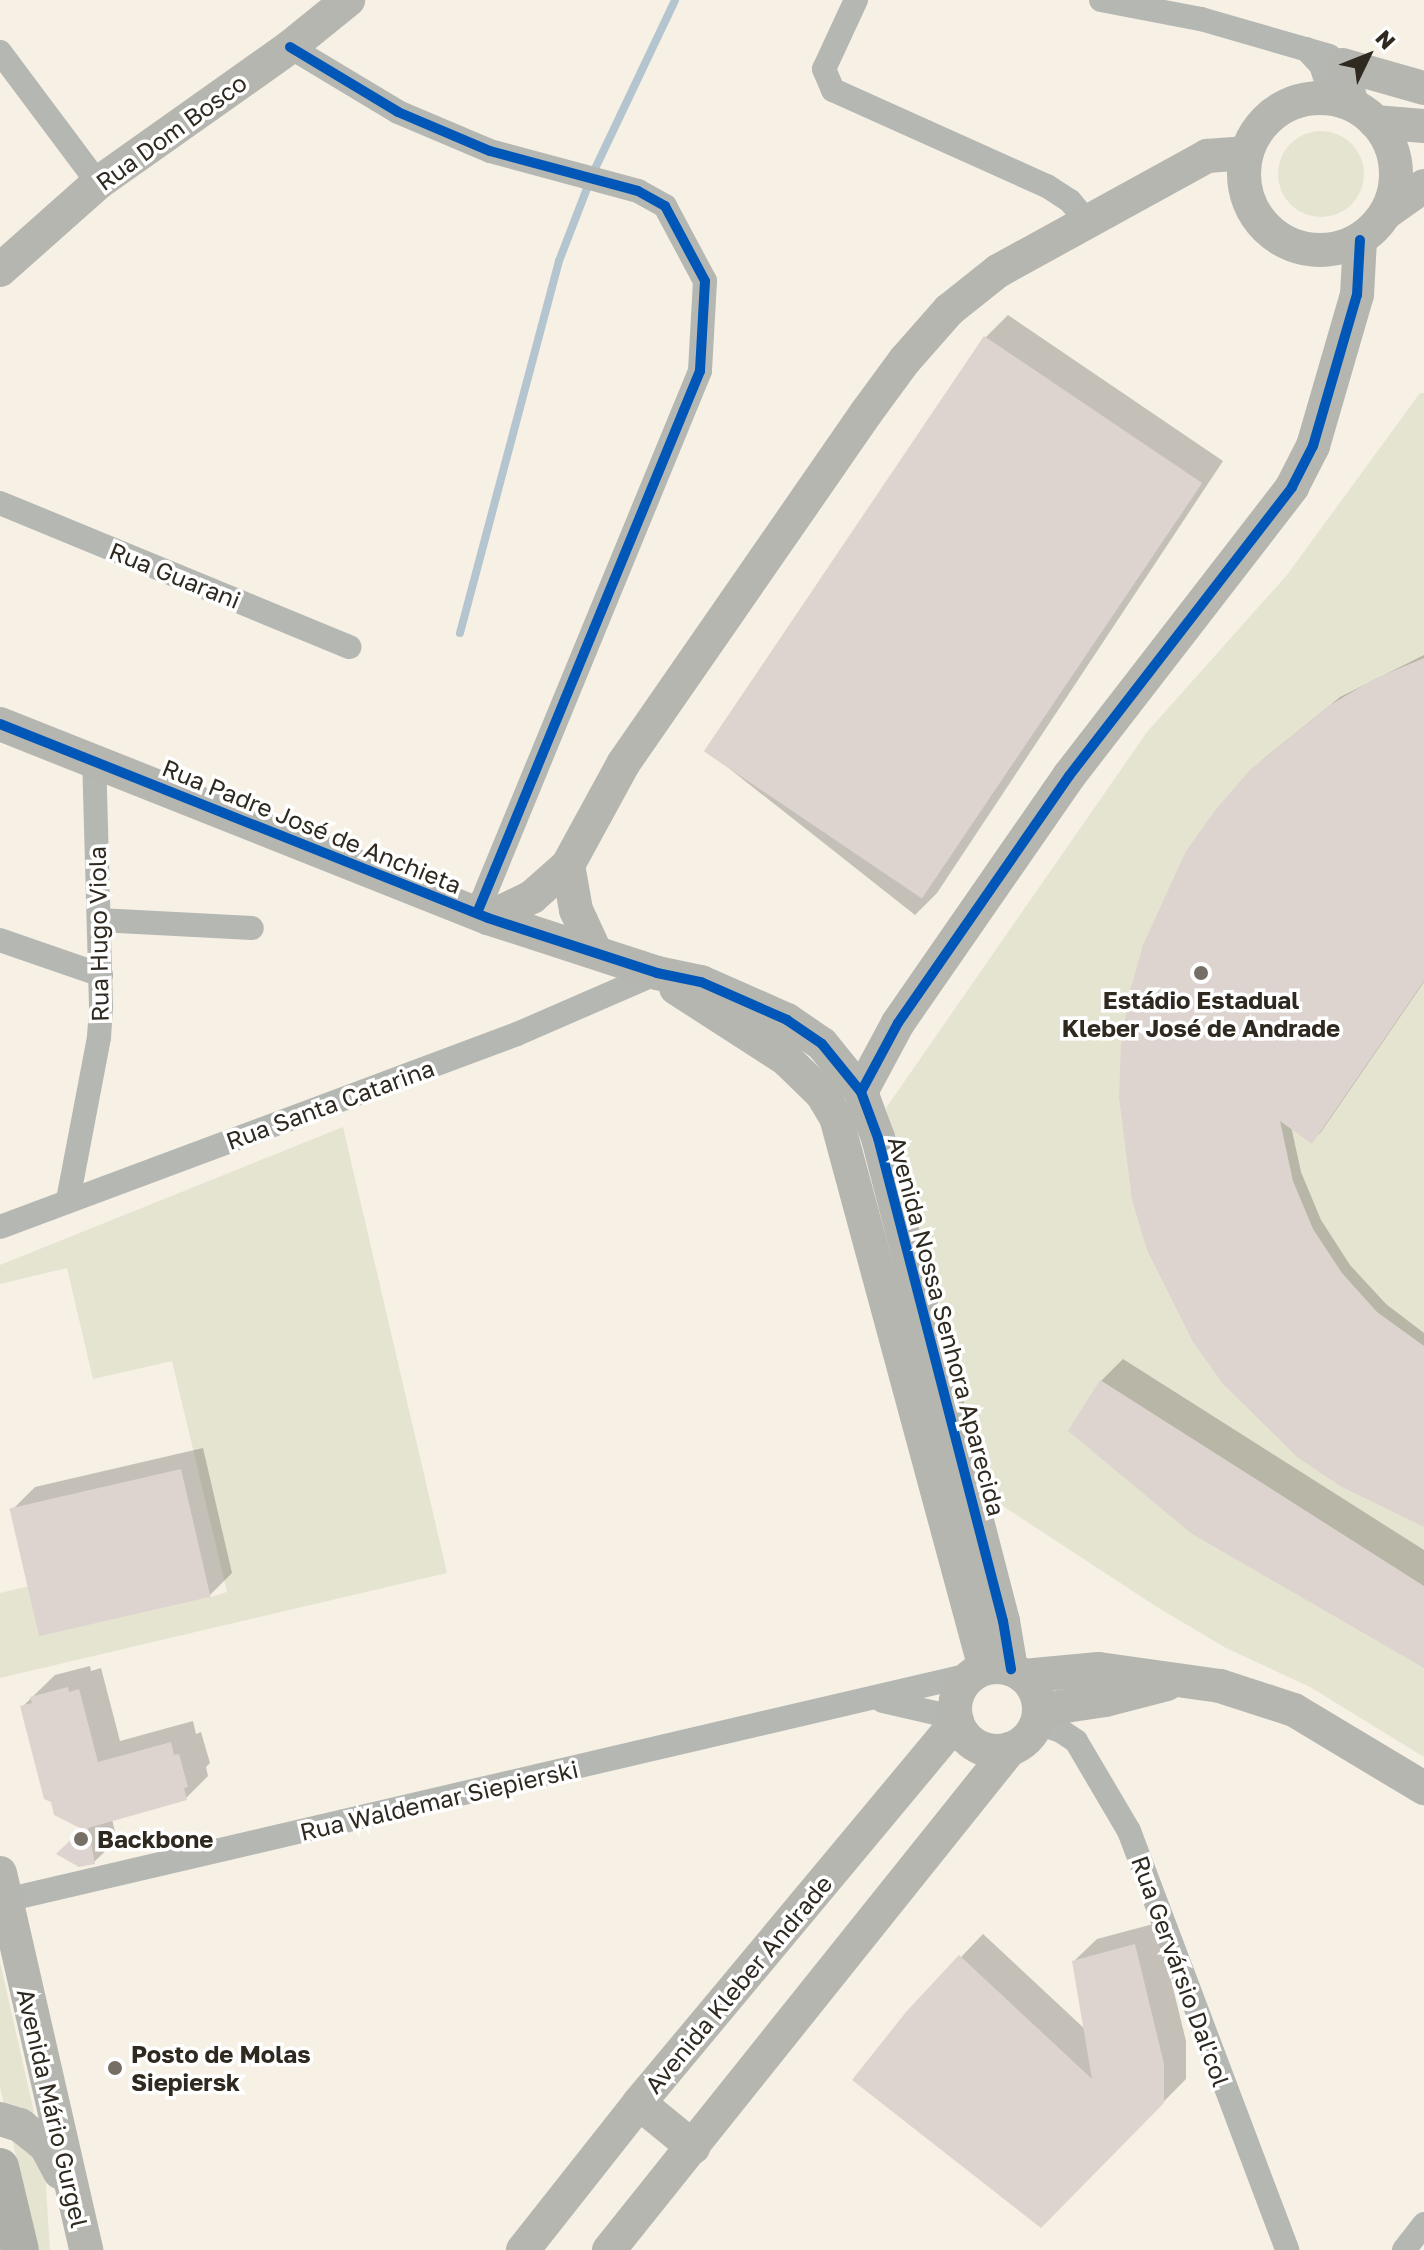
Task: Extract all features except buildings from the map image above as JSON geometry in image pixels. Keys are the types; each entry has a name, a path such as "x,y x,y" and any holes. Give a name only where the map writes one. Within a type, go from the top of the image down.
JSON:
{"main road":[{"path":"4,2183 20,2250"}],"street":[{"path":"856,0 824,69 826,81 833,90 1047,186 1070,201 1087,221"},
{"path":"1101,0 1201,19 1304,47 1343,65 1424,88"},
{"name":"Rua Dom Bosco","path":"0,270 98,183 290,47 343,1"},
{"path":"290,47 398,112 490,151 638,191 665,206 705,281 700,371 483,915"},
{"path":"1304,47 1355,110 1389,142 1396,165 1395,189 1387,212"},
{"path":"0,52 98,183"},
{"path":"1343,65 1350,78 1355,110"},
{"path":"1424,126 1310,99 1289,104 1264,124 1247,153 1244,175 1248,198 1258,218 1274,234 1294,246 1316,251 1339,248 1360,240 1387,212 1424,186"},
{"path":"483,915 532,897 568,865 623,764 905,360 949,310 998,271 1207,156 1247,153"},
{"path":"861,1092 898,1023 1069,776 1292,487 1313,446 1357,295 1360,240"},
{"name":"Rua Guarani","path":"0,503 349,647"},
{"name":"Rua Padre José de Anchieta","path":"0,724 483,915 657,973"},
{"name":"Rua Hugo Viola","path":"68,1200 99,1037 101,975 94,760"},
{"path":"568,865 576,910 595,951"},
{"path":"99,920 252,928"},
{"path":"0,940 101,975"},
{"path":"657,973 688,999 786,1059 822,1094 836,1117 998,1672"},
{"name":"Avenida Nossa Senhora Aparecida","path":"657,973 701,982 787,1020 822,1044 861,1092 898,1215 1003,1621 998,1672"},
{"name":"Rua Santa Catarina","path":"0,1227 517,1034 657,973"},
{"path":"1010,1749 984,1748 972,1742 957,1720 958,1694 998,1672 1099,1669 1220,1686 1294,1710 1424,1788"},
{"path":"609,2250 1010,1749 1031,1734 1038,1716 1032,1685 998,1672"},
{"name":"Rua Waldemar Siepierski","path":"3,1886 998,1672"},
{"path":"1038,1716 1183,1681"},
{"name":"Rua Waldemar Siepierski","path":"873,1700 915,1706 957,1720"},
{"name":"Rua Gervársio Dal'col","path":"1038,1716 1076,1741 1129,1831 1287,2250"},
{"name":"Avenida Kleber Andrade","path":"523,2250 639,2103 957,1720"},
{"name":"Avenida Mário Gurgel","path":"3,1886 86,2250"},
{"path":"639,2103 693,2147"},
{"path":"0,2119 20,2125 46,2146 70,2189"},
{"path":"1404,2250 1424,2224"}],"green space":[{"path":"1321,131 1345,138 1357,150 1364,174 1357,198 1345,210 1321,217 1297,210 1285,198 1278,174 1285,150 1297,138"},
{"name":"Estádio Estadual Kleber José de Andrade","path":"1420,393 1424,393 1424,1757 1310,1687 1226,1648 1157,1607 986,1495 886,1108 1147,732 1287,575"},
{"path":"343,1127 447,1573 0,1678 0,1593 30,1586 211,1597 227,1592 172,1361 93,1379 67,1268 0,1284 0,1265"},
{"path":"0,1962 44,2156 50,2250 38,2250 0,2087"}],"waterway":[{"path":"460,633 559,261 593,173 675,0"}],"cycle path":[{"path":"290,47 398,112 490,151 638,191 665,206 705,281 700,371 477,913"},
{"path":"861,1092 898,1023 1069,776 1292,487 1313,446 1357,295 1360,240"},
{"path":"0,724 488,918 657,973 701,982 787,1020 822,1044 861,1092 878,1138 1003,1621 1011,1669"}],"place":[{"name":"Estádio Estadual Kleber José de Andrade","path":"1201,973"},
{"name":"Backbone","path":"81,1839"},
{"name":"Posto de Molas Siepiersk","path":"115,2068"}]}
